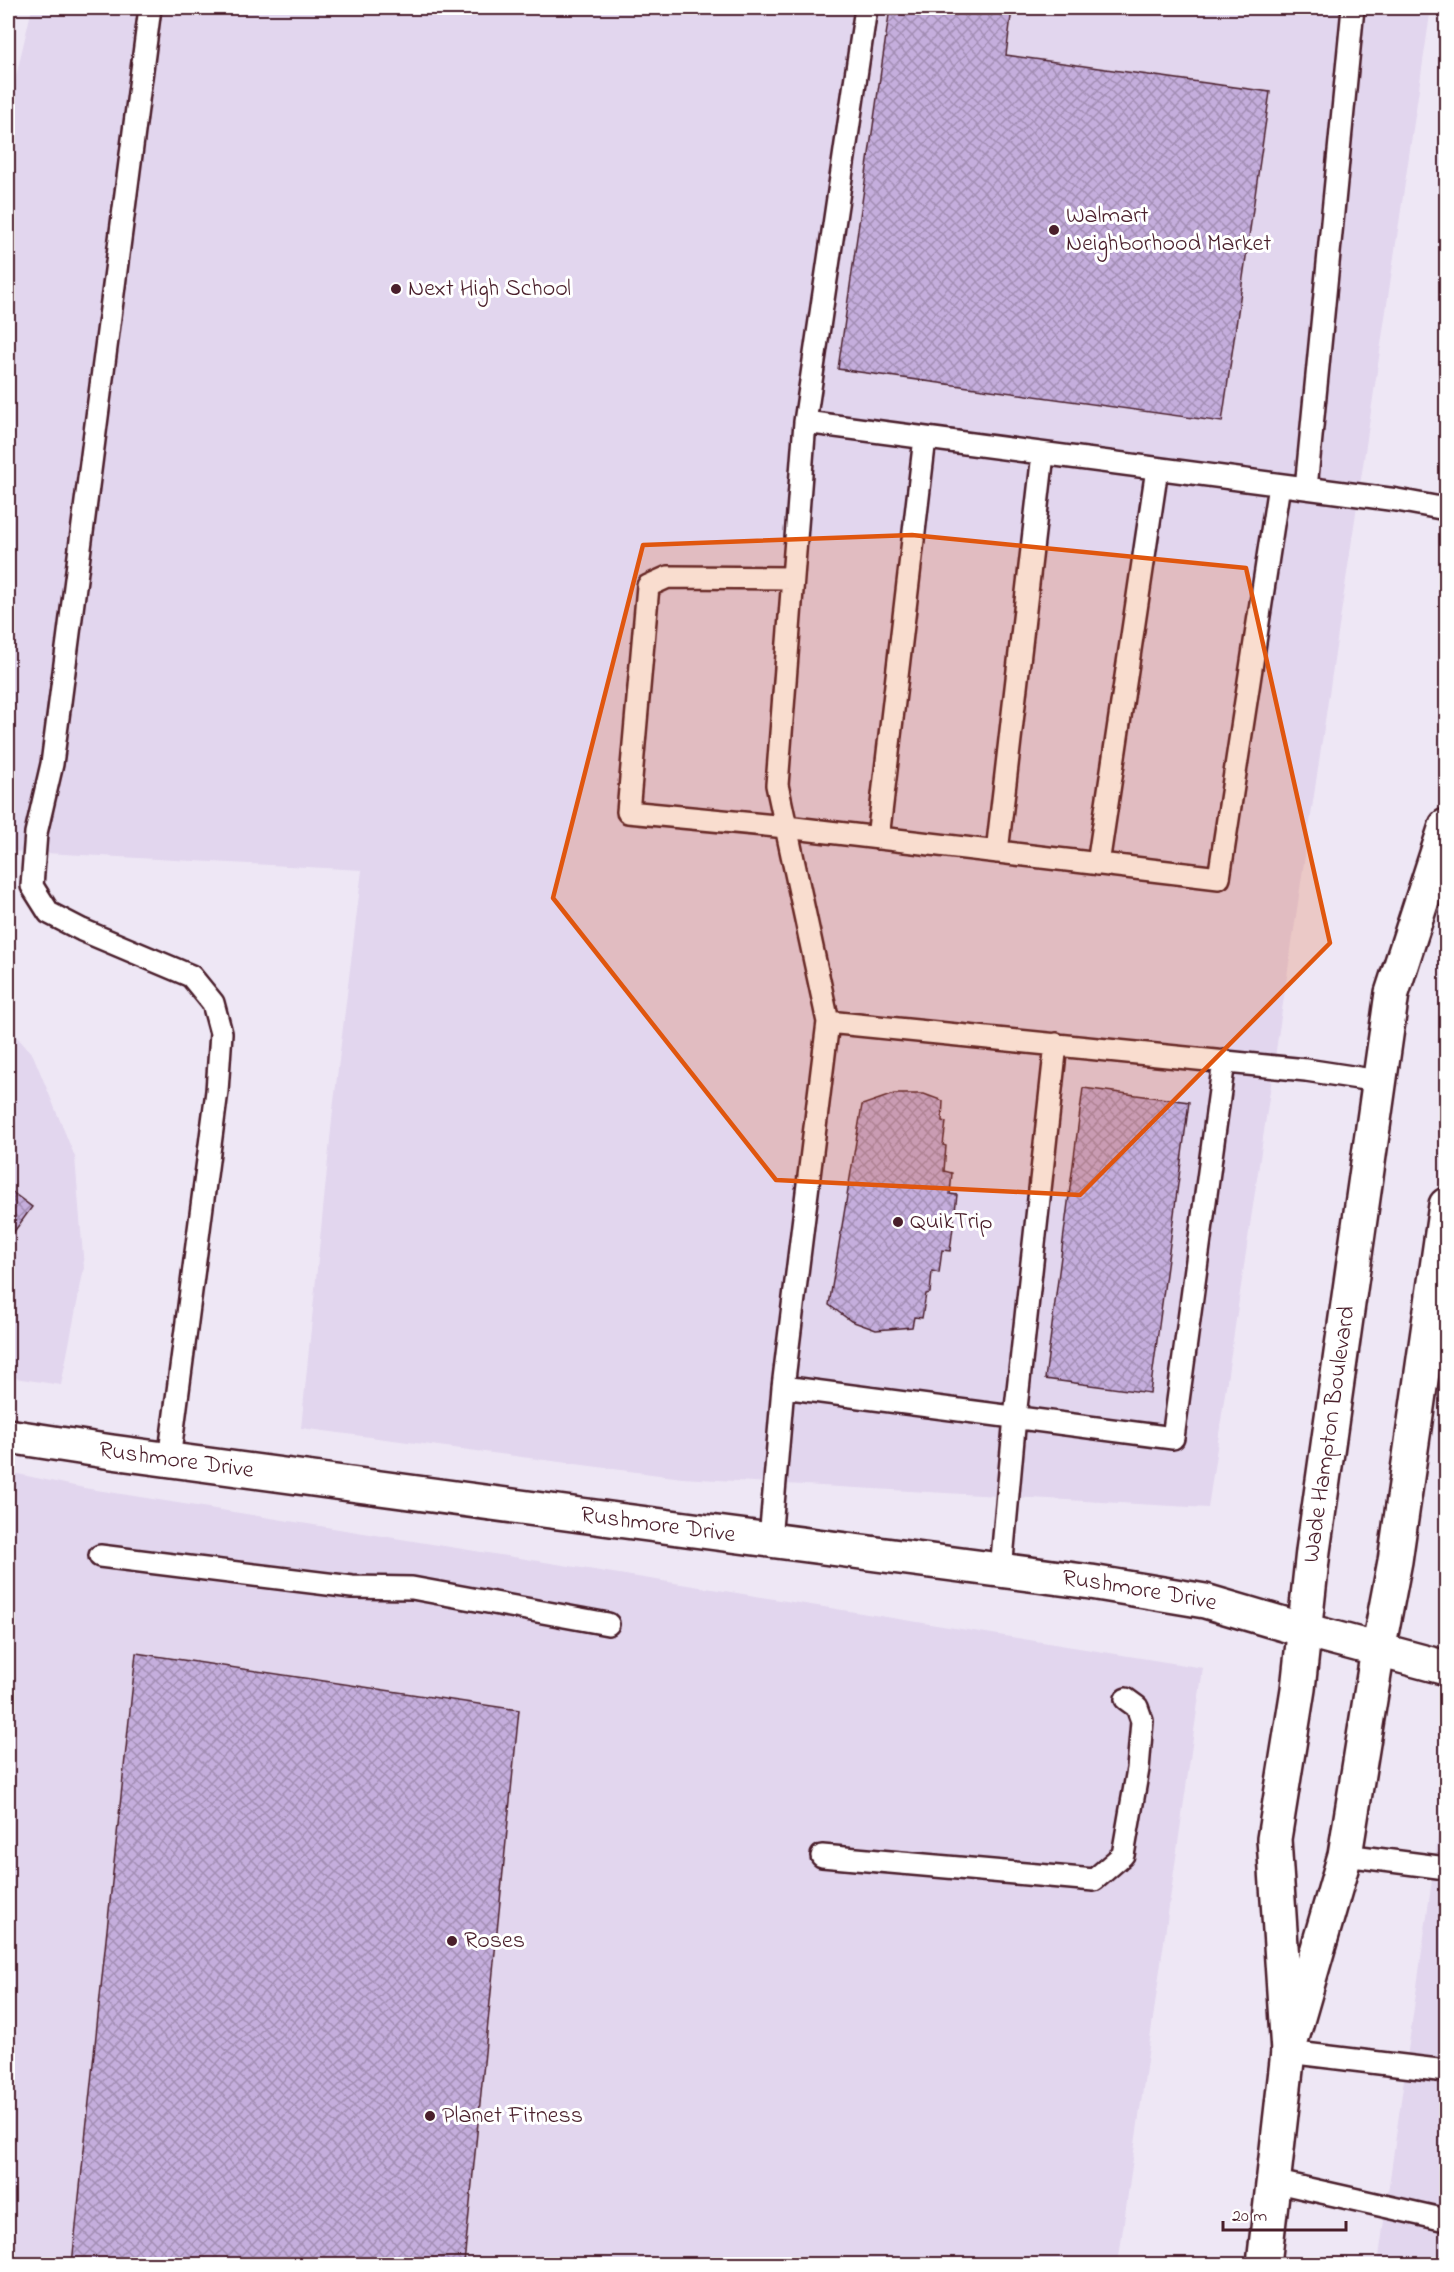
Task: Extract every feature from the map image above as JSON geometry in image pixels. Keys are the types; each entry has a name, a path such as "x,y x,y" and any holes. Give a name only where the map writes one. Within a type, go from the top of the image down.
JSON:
{"main road":[{"name":"Wade Hampton Boulevard","path":"1288,2052 1274,1839 1298,1689 1313,1551 1392,993 1446,826"},
{"name":"Wade Hampton Boulevard","path":"1264,2265 1288,2052 1346,1855 1378,1650 1395,1561 1446,1205"},
{"name":"Rushmore Drive","path":"8,1436 169,1460 1091,1582 1205,1601 1446,1668"}],"lane":[{"path":"150,8 52,764 36,833 32,886 50,913 82,930 191,976 213,1003 221,1033 217,1091 169,1460"},
{"path":"770,1540 783,1387 828,1022 777,785 805,423 866,8"},
{"path":"1306,488 1353,8"},
{"path":"805,423 1306,488 1446,509"},
{"path":"878,838 925,438"},
{"path":"997,852 1043,454"},
{"path":"1098,864 1157,469"},
{"path":"793,578 668,577 648,586 628,812 786,827 1219,878 1279,485"},
{"path":"828,1022 1306,1070 1365,1078 1378,1083"},
{"path":"1001,1570 1015,1417 1056,1044"},
{"path":"783,1387 1173,1438 1224,1061"},
{"path":"100,1557 352,1587 412,1588 608,1624"},
{"path":"822,1856 1094,1880 1123,1855 1138,1769 1142,1720 1137,1707 1126,1699"},
{"path":"1346,1855 1446,1868"},
{"path":"1288,2052 1446,2071"},
{"path":"1273,2181 1446,2220"}],"highlighted area":[{"path":"912,535 1246,568 1330,943 1080,1195 776,1180 553,898 643,545"}],"shaded area":[{"path":"32,8 1431,8 1208,1508 682,1478 301,1428 333,1110 362,870 8,851 8,110"},
{"path":"8,1027 33,1055 75,1157 84,1268 61,1385 8,1377"},
{"path":"8,1472 84,1488 1203,1668 1118,2264 8,2264 8,1956 11,1932 8,1929"},
{"path":"1446,1780 1446,2264 1378,2264"}],"building":[{"name":"Walmart Neighborhood Market","path":"890,8 1012,9 1006,55 1270,92 1222,422 838,369"},
{"name":"QuikTrip","path":"1083,1088 1189,1102 1150,1393 1045,1379"},
{"name":"QuikTrip","path":"894,1094 924,1094 943,1101 942,1121 946,1122 943,1145 946,1146 944,1171 952,1173 950,1194 957,1195 950,1251 942,1250 939,1273 932,1271 930,1293 926,1294 922,1318 914,1317 912,1327 876,1330 851,1321 829,1305 862,1105"},
{"path":"8,1189 32,1207 8,1240"},
{"path":"136,1653 519,1710 464,2264 72,2264"}],"place":[{"name":"Walmart Neighborhood Market","path":"1054,230"},
{"name":"Next High School","path":"396,289"},
{"name":"QuikTrip","path":"898,1222"},
{"name":"Roses","path":"452,1941"},
{"name":"Planet Fitness","path":"430,2116"}]}
